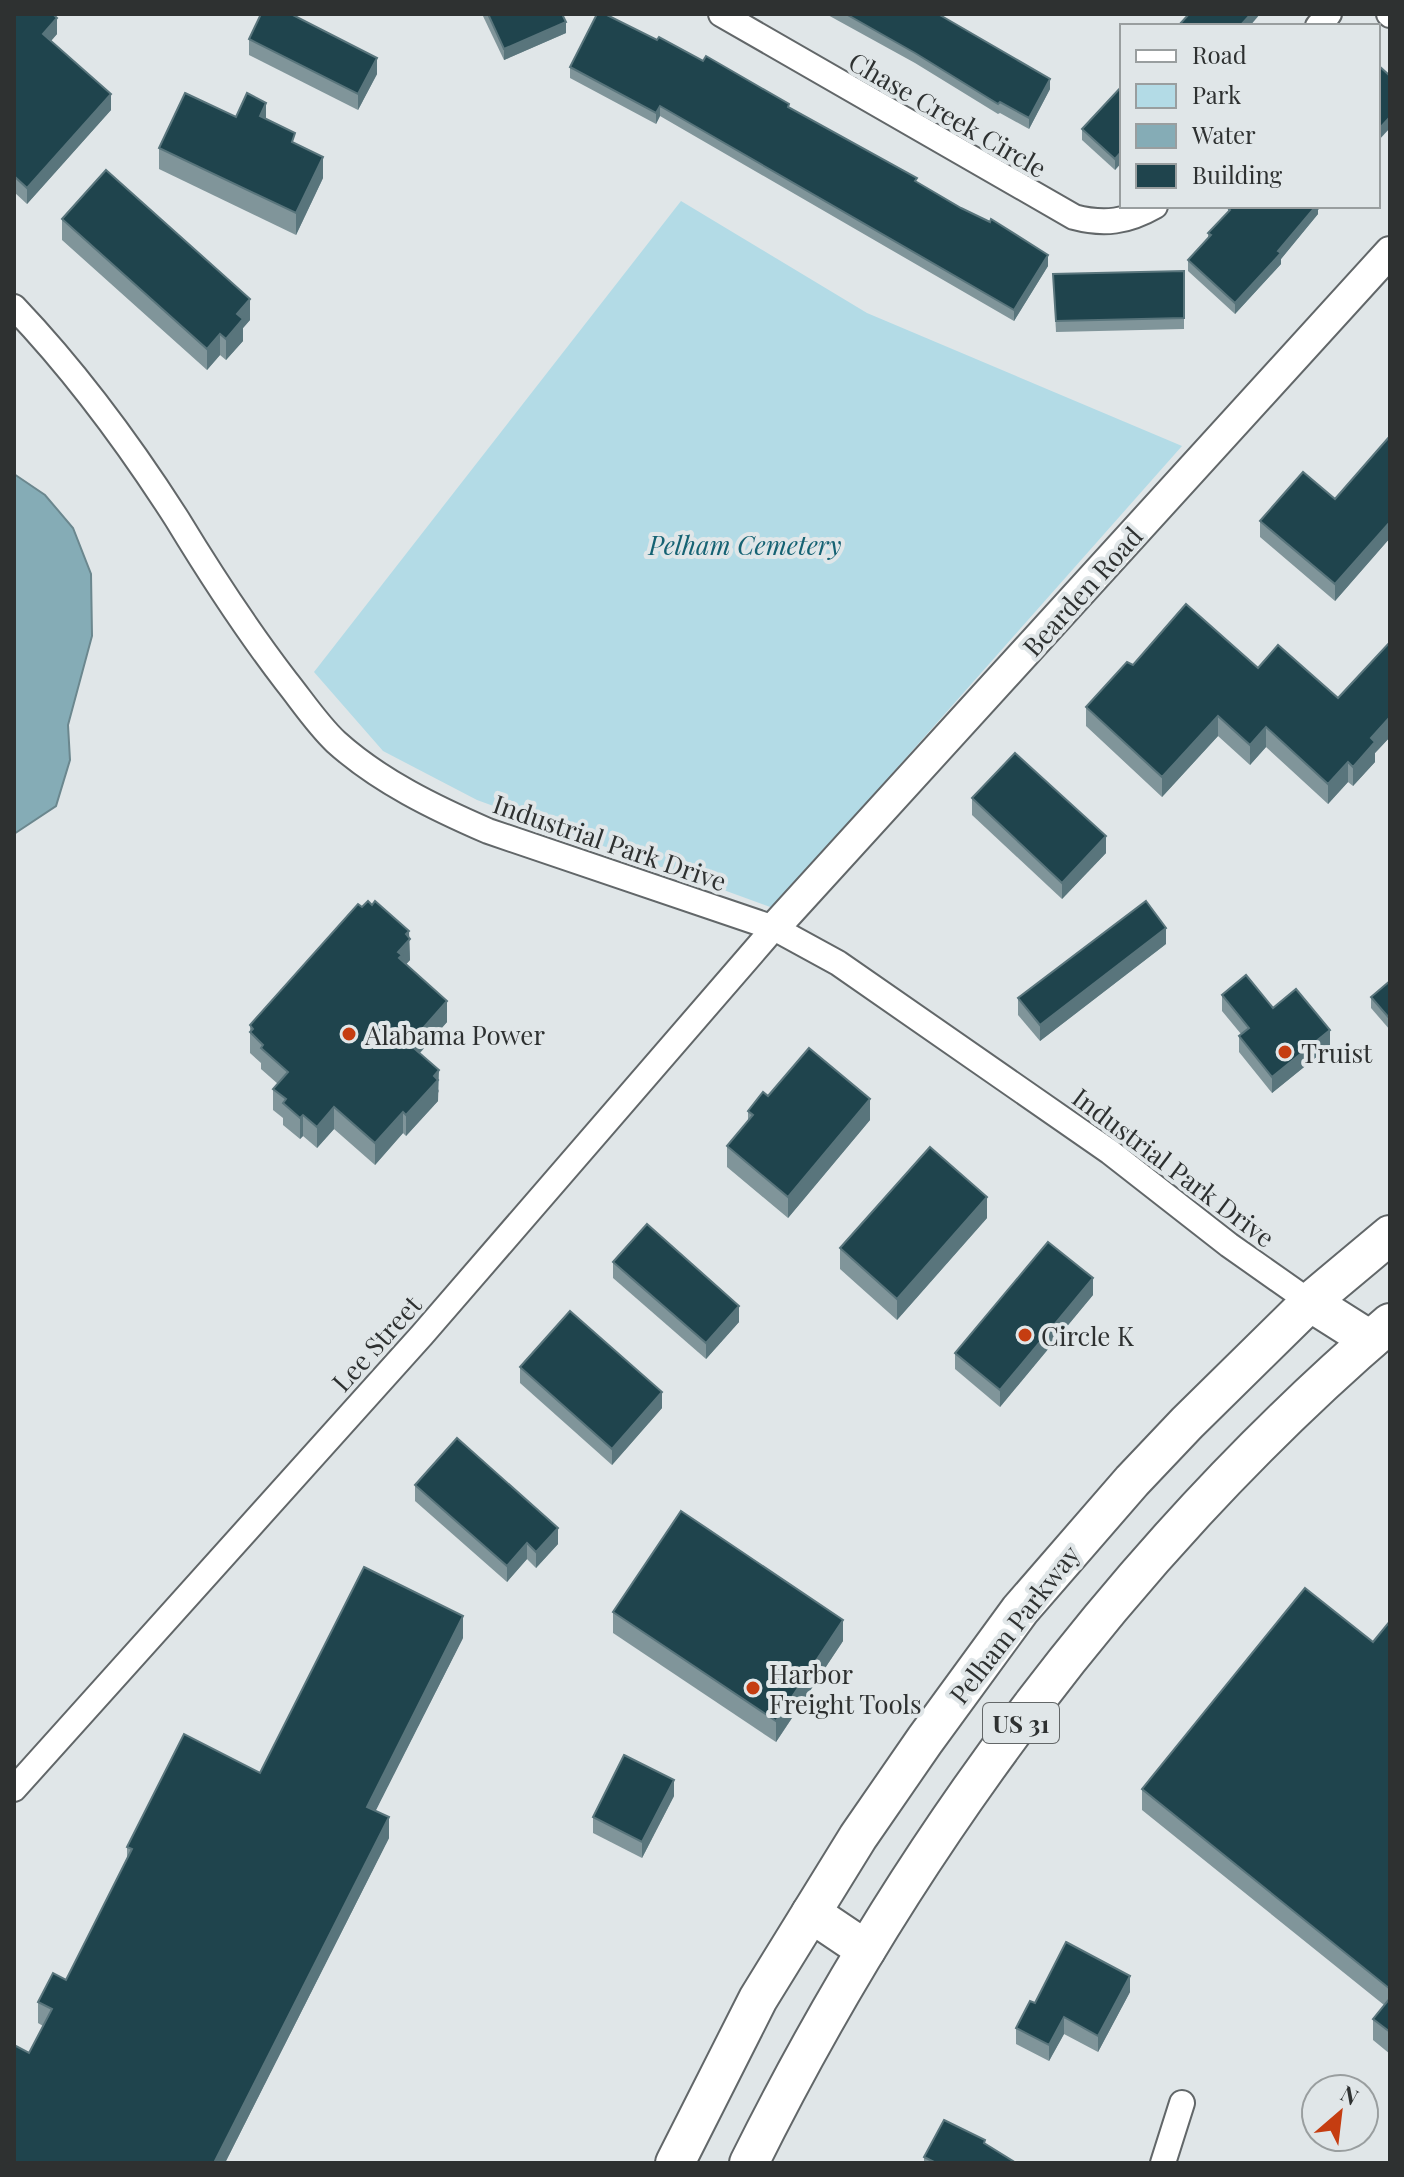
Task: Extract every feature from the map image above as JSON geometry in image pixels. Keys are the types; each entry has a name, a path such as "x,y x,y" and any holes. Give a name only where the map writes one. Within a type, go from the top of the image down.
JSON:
{"main road":[{"name":"Pelham Parkway","path":"675,2163 758,1999 858,1837 1020,1610 1132,1481 1310,1302 1390,1235"},
{"path":"1310,1302 1380,1332"},
{"name":"US 31","path":"749,2163 820,2025 929,1851 1086,1634 1196,1510 1380,1332"},
{"path":"811,1913 866,1950"}],"street":[{"name":"Chase Creek Circle","path":"721,14 1074,217 1095,223 1116,222 1138,216 1152,208"},
{"name":"Bearden Road","path":"774,928 1390,252"},
{"name":"Industrial Park Drive","path":"14,307 53,348 132,451 253,638 311,714 351,754 431,805 488,831 774,928 838,963 1130,1167 1229,1245 1310,1302"},
{"name":"Lee Street","path":"14,1789 422,1335 774,928"},
{"path":"1163,2163 1182,2103"}],"green space":[{"name":"Pelham Cemetery","path":"681,201 867,313 1182,446 773,908 477,800 383,751 314,672"}],"water":[{"path":"14,474 45,495 73,528 91,574 92,636 68,725 70,760 56,806 14,834"}],"building":[{"path":"14,14 53,14 57,18 43,34 111,94 27,188 14,176"},
{"path":"261,14 291,14 377,58 358,94 249,39"},
{"path":"488,14 562,14 566,22 504,49"},
{"path":"597,14 605,14 657,40 659,37 703,61 706,56 789,104 788,107 917,178 915,181 961,208 990,222 991,219 1048,255 1014,310 660,106 656,113 570,67"},
{"path":"846,14 938,14 1050,79 1029,118 1000,102 998,104"},
{"path":"1189,14 1251,14 1242,24 1180,24"},
{"path":"1380,67 1390,76 1390,117 1380,128"},
{"path":"1120,88 1120,153 1115,159 1082,129"},
{"path":"185,93 236,117 247,93 266,103 260,116 295,133 292,142 323,157 296,213 159,148"},
{"path":"106,170 250,299 237,314 243,319 226,339 220,334 207,349 62,219"},
{"path":"1228,208 1314,208 1278,251 1281,253 1235,303 1188,260 1230,210"},
{"path":"1184,271 1184,318 1056,321 1053,274"},
{"path":"1390,436 1390,522 1335,584 1260,521 1303,472 1335,499"},
{"path":"1186,604 1258,668 1278,645 1338,698 1390,642 1390,717 1371,738 1375,742 1353,767 1348,762 1328,784 1266,727 1250,745 1218,716 1162,777 1086,707 1127,662 1133,665"},
{"path":"1015,753 1106,836 1062,883 972,798"},
{"name":"Alabama Power","path":"368,901 372,905 375,901 409,931 406,934 410,939 398,952 402,955 399,958 447,1001 409,1044 439,1070 434,1076 438,1080 375,1143 334,1107 317,1127 303,1115 300,1118 283,1103 286,1099 273,1089 288,1072 261,1048 263,1045 250,1032 253,1029 250,1025 358,904 362,907"},
{"path":"1146,901 1166,928 1040,1025 1018,998"},
{"path":"1246,975 1273,1008 1296,989 1330,1030 1272,1077 1239,1036 1249,1028 1222,995"},
{"path":"1390,981 1390,1019 1371,997"},
{"path":"809,1048 870,1099 788,1197 727,1146 753,1115 748,1111 763,1092 768,1096"},
{"path":"930,1147 987,1197 897,1299 840,1248"},
{"path":"647,1224 739,1306 706,1343 613,1262"},
{"path":"1048,1242 1093,1278 1000,1390 955,1353"},
{"path":"570,1311 662,1392 612,1449 520,1367"},
{"path":"457,1438 558,1528 536,1552 527,1543 507,1566 415,1485"},
{"name":"Harbor Freight Tools","path":"681,1511 843,1620 776,1721 613,1612"},
{"path":"364,1567 463,1616 367,1807 389,1817 214,2163 14,2163 14,2045 29,2053 52,2009 38,2002 53,1973 66,1980 132,1849 127,1847 184,1734 260,1773"},
{"path":"1305,1588 1373,1642 1390,1621 1390,1989 1142,1789"},
{"path":"624,1755 674,1780 642,1842 593,1817"},
{"path":"1066,1942 1130,1976 1098,2036 1064,2017 1049,2045 1016,2028 1030,2001 1035,2003"},
{"path":"1390,1998 1390,2032 1373,2019"},
{"path":"944,2120 985,2140 984,2143 1016,2163 936,2163 924,2157"}],"place":[{"name":"Alabama Power","path":"349,1034"},
{"name":"Truist","path":"1285,1052"},
{"name":"Circle K","path":"1025,1335"},
{"name":"Harbor Freight Tools","path":"753,1688"}]}
